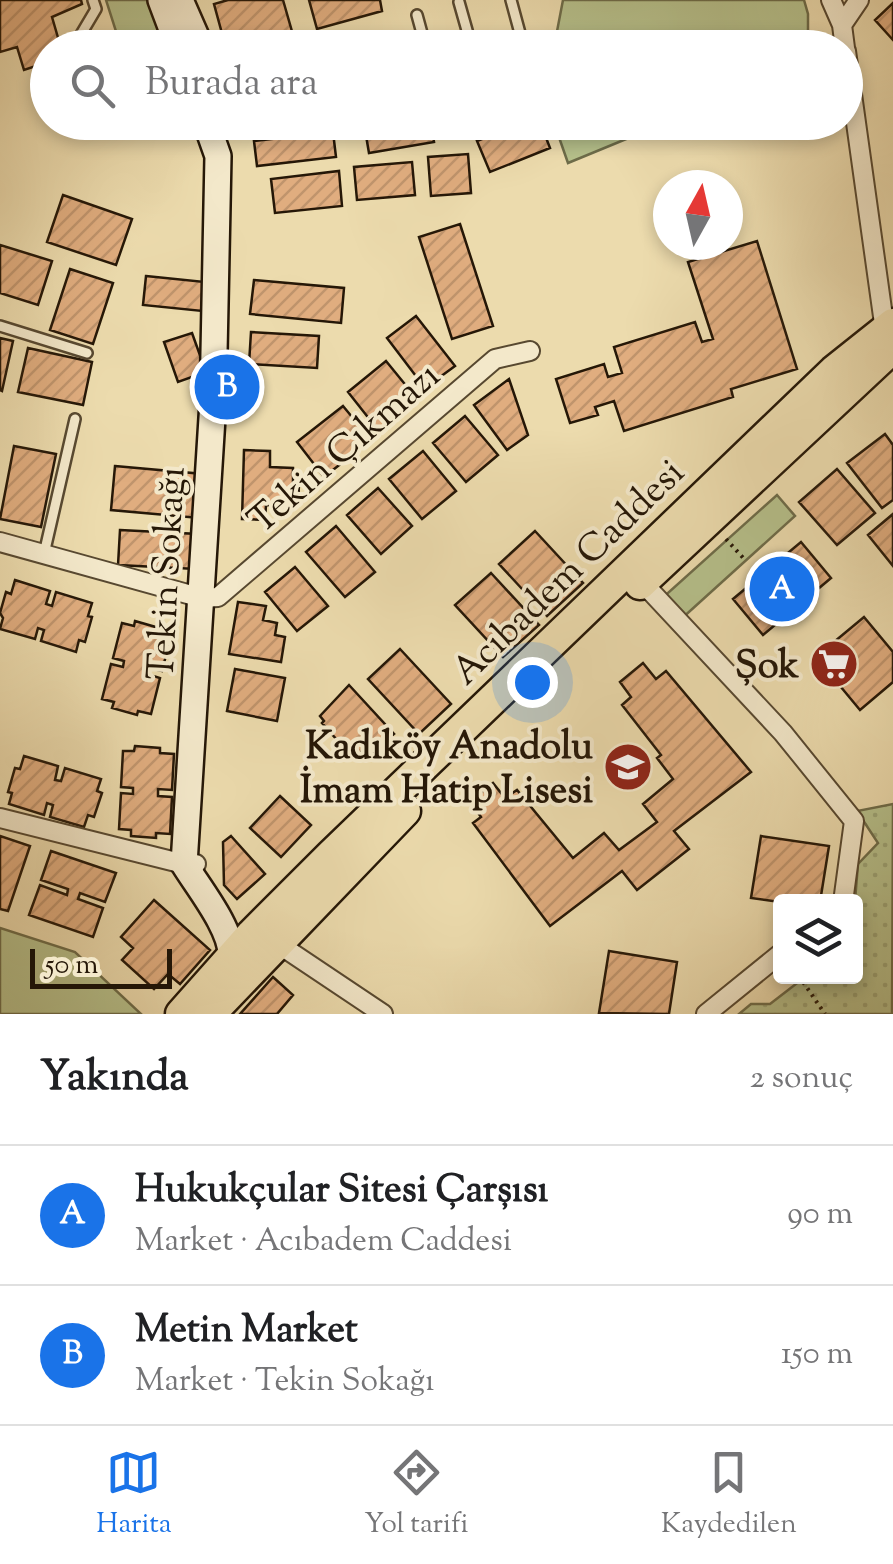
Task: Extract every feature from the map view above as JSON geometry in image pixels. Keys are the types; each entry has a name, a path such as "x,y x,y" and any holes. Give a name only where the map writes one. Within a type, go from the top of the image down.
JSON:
{"main road":[{"name":"Acıbadem Caddesi","path":"181,1014 231,957 265,938 890,344"},
{"name":"Acıbadem Caddesi","path":"210,1014 265,938 447,741 834,370 890,344"}],"street":[{"path":"161,0 172,30"},
{"path":"180,0 193,30"},
{"path":"831,0 843,30"},
{"path":"842,25 859,0"},
{"name":"Tekin Sokağı","path":"210,598 218,182 218,156 212,140"},
{"name":"Tekin Sokağı","path":"190,864 210,598 234,175 226,140"},
{"path":"860,140 885,286 890,344"},
{"name":"Tekin Çıkmazı","path":"210,598 495,359 530,351"},
{"path":"0,542 210,598"},
{"path":"642,582 783,733 854,820 844,894"},
{"path":"0,818 190,864 223,914 383,1014"},
{"path":"190,864 229,941 231,957"},
{"path":"706,1014 773,960"}],"lane":[{"path":"84,30 96,9 93,0"},
{"path":"511,0 519,30"},
{"path":"459,2 467,30"},
{"path":"418,15 422,30"},
{"path":"0,326 87,353"},
{"path":"44,554 76,419"}],"path":[{"path":"719,532 746,561"},
{"path":"804,984 825,1014"}],"green space":[{"path":"106,0 148,0 159,30 116,30"},
{"path":"563,0 804,0 808,14 808,30 557,30"},
{"path":"560,140 624,140 568,163"},
{"path":"777,495 795,516 679,621 659,601"},
{"path":"893,804 892,1014 739,1014 751,1004 770,1004 796,984 863,984 863,894 856,894 858,864 878,843 857,811"},
{"path":"0,928 75,952 141,1014 0,1014"}],"building":[{"path":"0,0 81,0 82,4 52,17 56,30 30,30 30,68 24,70 17,47 0,52"},
{"path":"228,0 283,0 292,30 221,30 214,4"},
{"path":"309,0 380,0 382,11 317,29"},
{"path":"893,3 893,40 875,20"},
{"path":"334,140 336,157 257,166 254,141"},
{"path":"367,140 434,140 434,142 369,153"},
{"path":"547,140 550,148 490,172 477,141"},
{"path":"468,154 471,193 431,196 428,157"},
{"path":"412,162 415,195 357,200 354,167"},
{"path":"339,171 342,206 275,213 271,179"},
{"path":"63,195 132,219 116,265 47,242"},
{"path":"460,224 493,326 452,339 419,237"},
{"path":"757,241 797,369 731,389 733,397 624,431 614,401 595,407 598,415 570,423 556,379 604,364 608,377 622,373 614,347 695,322 702,342 713,339 688,262 743,260 743,245"},
{"path":"0,245 52,261 38,305 0,293"},
{"path":"70,269 113,283 93,344 50,330"},
{"path":"146,276 215,283 212,312 143,305"},
{"path":"254,280 344,288 341,323 250,314"},
{"path":"416,316 455,366 425,388 387,338"},
{"path":"251,332 319,336 317,368 249,364"},
{"path":"192,333 206,372 178,382 164,342"},
{"path":"0,338 13,341 2,391 0,390"},
{"path":"28,348 92,362 83,405 18,392"},
{"path":"386,361 417,399 378,430 348,392"},
{"path":"509,379 528,435 507,450 474,405"},
{"path":"343,406 371,440 324,477 297,442"},
{"path":"465,416 498,455 466,482 433,443"},
{"path":"885,434 893,445 893,500 882,508 847,463"},
{"path":"14,446 56,454 41,527 0,519"},
{"path":"244,450 270,451 270,467 293,468 293,483 299,484 298,506 266,505 265,520 242,519"},
{"path":"423,451 456,491 422,519 389,479"},
{"path":"115,466 203,474 199,518 111,510"},
{"path":"837,469 875,513 837,545 799,502"},
{"path":"378,488 412,526 381,554 347,515"},
{"path":"893,514 893,566 868,535"},
{"path":"336,526 375,572 345,597 306,552"},
{"path":"120,530 198,534 196,569 118,565"},
{"path":"535,531 583,583 547,616 499,564"},
{"path":"801,542 831,578 763,635 733,599"},
{"path":"295,567 328,606 297,631 265,592"},
{"path":"491,573 539,625 503,657 455,605"},
{"path":"15,580 50,591 46,604 52,606 56,592 92,603 85,642 79,640 76,652 41,641 44,630 38,628 35,639 0,629 6,592 11,594"},
{"path":"238,602 266,606 263,620 277,623 275,635 285,637 281,662 229,654"},
{"path":"864,617 893,652 893,682 860,710 816,657"},
{"path":"135,621 171,636 162,671 149,668 147,674 160,678 151,714 138,711 137,715 112,708 114,702 102,699 111,664 123,667 124,661 113,658 122,623 134,626"},
{"path":"400,649 451,704 419,734 368,679"},
{"path":"643,663 656,679 666,671 751,772 674,831 689,849 637,890 622,871 550,926 473,823 481,817 470,801 493,783 505,798 517,790 573,858 604,833 619,850 657,822 643,804 673,779 657,758 661,755 622,705 631,697 620,682"},
{"path":"235,669 285,678 277,721 227,711"},
{"path":"349,685 394,734 366,758 361,752 354,759 320,716"},
{"path":"135,746 160,748 160,753 174,754 172,790 158,789 158,796 172,797 170,834 156,833 156,838 131,836 131,830 119,829 121,793 133,794 133,788 121,787 123,751 134,751"},
{"path":"24,756 58,766 55,780 61,781 65,768 101,779 97,791 102,793 94,817 88,815 84,827 50,817 53,805 47,803 44,815 9,804 15,768 20,769"},
{"path":"280,796 311,825 281,857 250,828"},
{"path":"0,836 30,846 8,911 0,909"},
{"path":"231,836 265,874 237,899 224,885 223,842"},
{"path":"761,836 829,846 821,894 773,894 773,901 751,898"},
{"path":"51,851 116,873 105,902 80,893 78,899 103,908 93,937 29,915 40,885 67,895 68,889 41,880"},
{"path":"154,900 210,950 180,984 168,974 154,989 122,960 133,948 121,937"},
{"path":"609,951 677,962 669,1014 599,1013"},
{"path":"273,977 293,995 277,1014 240,1014"}],"place":[{"name":"Metin Market","path":"227,387"},
{"name":"Hukukçular Sitesi Çarşısı","path":"782,589"},
{"name":"Şok","path":"834,664"},
{"name":"Kadıköy Anadolu İmam Hatip Lisesi","path":"628,767"}]}
